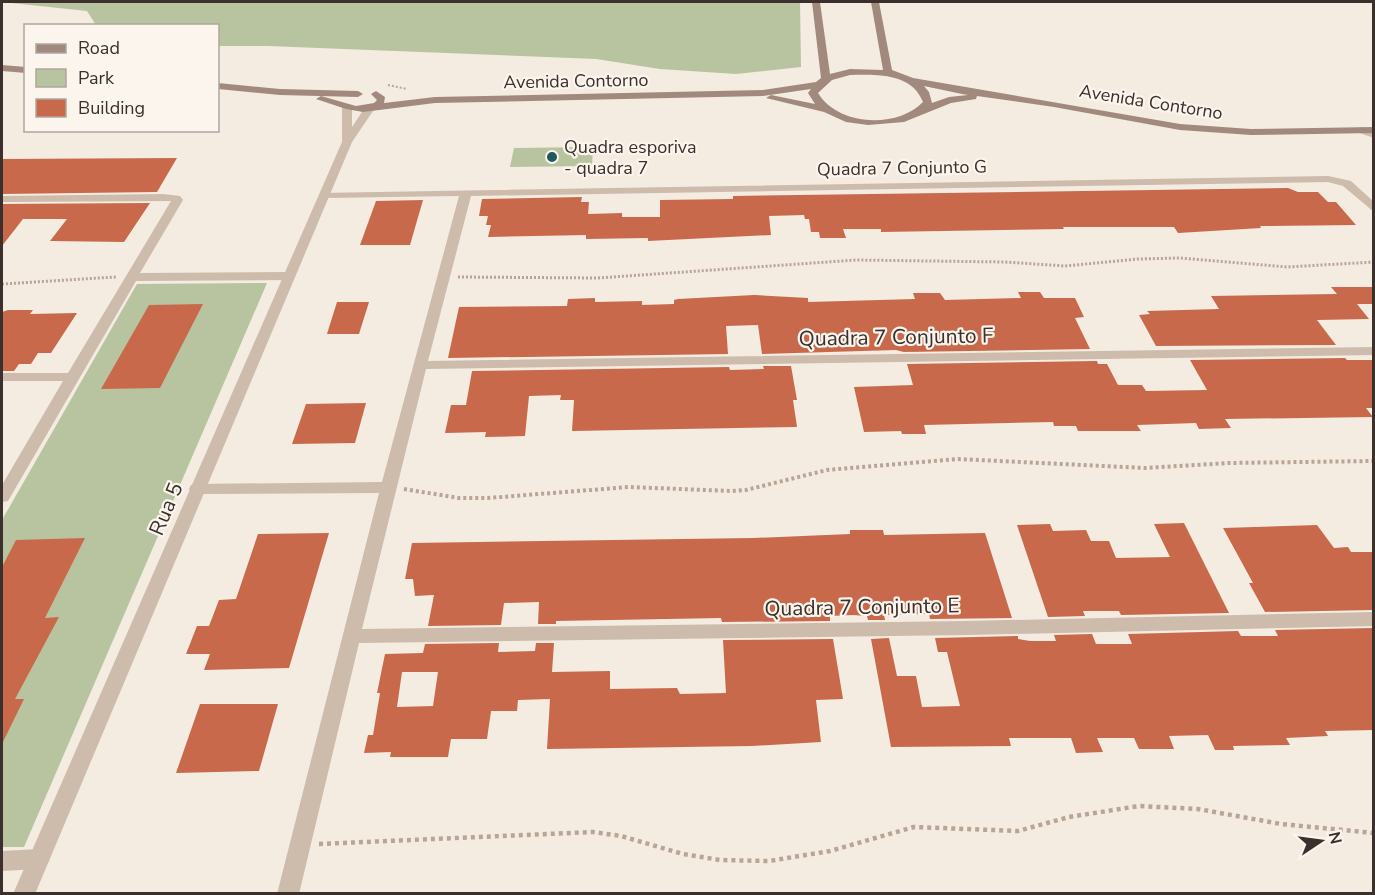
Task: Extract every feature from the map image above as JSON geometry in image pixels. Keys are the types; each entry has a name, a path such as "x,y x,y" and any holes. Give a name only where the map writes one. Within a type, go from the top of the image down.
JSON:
{"main road":[{"path":"816,2 822,82 813,93 816,101 824,109"},
{"path":"875,2 888,72 918,85 927,93 928,102 924,110"},
{"path":"2,68 24,70"},
{"name":"Avenida Contorno","path":"346,107 355,110 435,100 773,92 822,82 843,74 864,72 1201,129 1251,132 1374,130"},
{"path":"219,87 280,92 358,94"},
{"path":"280,92 334,101 346,107"},
{"path":"346,107 343,104 347,98 358,94"},
{"name":"Avenida Contorno","path":"358,94 435,100"},
{"path":"372,108 382,99 376,94"},
{"name":"Avenida Contorno","path":"718,95 781,99 824,109 848,118 877,122 904,119 949,100 997,95"}],"street":[{"name":"Rua 5","path":"346,107 347,142"},
{"name":"Rua 5","path":"24,894 347,142 372,108"},
{"path":"1361,130 1374,135"},
{"name":"Quadra 7 Conjunto G","path":"324,195 1338,180 1351,185 1374,209"},
{"path":"288,894 388,487 446,277 466,192"},
{"path":"2,199 176,198 176,205 2,497"},
{"path":"132,277 289,276"},
{"name":"Quadra 7 Conjunto F","path":"420,365 1374,351"},
{"path":"2,377 73,377"},
{"path":"197,489 388,487"},
{"name":"Quadra 7 Conjunto E","path":"352,636 955,628 1374,619"},
{"path":"2,861 39,859"}],"path":[{"path":"446,277 598,278 856,260 1005,262 1065,266 1138,259 1180,258 1287,267 1374,262"},
{"path":"2,284 132,277"},
{"path":"388,487 459,498 488,498 629,487 746,490 827,470 958,459 1145,468 1229,463 1374,461"},
{"path":"300,845 593,832 614,835 683,854 720,860 769,861 830,851 914,827 1018,831 1069,817 1139,806 1187,808 1290,825 1374,832"}],"green space":[{"path":"2,2 800,2 801,67 736,74 660,69 596,59 219,46 219,24 95,24 87,11"},
{"name":"Quadra esporiva - quadra 7","path":"593,147 592,166 510,167 514,148"},
{"path":"267,283 24,847 2,847 2,520 137,284"}],"building":[{"path":"177,158 157,192 2,194 2,159"},
{"path":"1288,188 1298,192 1318,192 1328,202 1336,202 1356,225 1260,226 1261,228 1178,233 1174,227 1063,227 1064,229 881,232 881,229 843,229 846,238 820,238 819,232 811,232 809,219 805,219 804,215 769,216 771,235 648,241 648,238 586,239 586,235 488,237 491,225 486,225 488,216 479,216 482,199 582,197 581,202 589,202 588,214 622,213 622,217 660,217 660,200 733,199 733,196"},
{"path":"423,200 410,245 360,245 376,201"},
{"path":"150,203 124,242 50,241 67,219 23,219 2,246 2,204"},
{"path":"1331,287 1374,287 1374,304 1357,304 1369,319 1317,320 1336,345 1156,346 1139,315 1150,314 1147,311 1219,309 1211,296 1337,294"},
{"path":"1018,292 1040,292 1044,298 1075,298 1084,317 1075,318 1090,349 904,352 896,350 762,354 758,325 726,326 728,354 448,358 459,307 567,306 568,299 595,298 595,302 642,301 642,305 674,304 674,300 678,299 754,295 808,298 808,302 915,299 913,293 940,293 945,300 1021,298"},
{"path":"337,302 369,302 359,334 327,334"},
{"path":"203,304 160,388 101,389 149,305"},
{"path":"33,310 30,314 77,313 51,353 38,353 31,364 19,364 14,371 2,371 2,312"},
{"path":"1345,358 1347,360 1374,360 1374,408 1366,408 1373,417 1225,419 1231,428 1199,429 1196,423 1137,425 1141,431 1078,431 1076,426 1054,426 1053,422 924,425 926,434 902,434 901,431 864,432 854,387 913,385 907,364 1097,361 1098,364 1107,364 1118,385 1142,385 1146,391 1207,390 1190,360"},
{"path":"763,366 791,366 797,400 793,400 797,427 572,431 574,400 560,400 561,395 529,396 525,436 485,437 486,432 445,433 451,405 466,405 472,371 729,367 730,370 764,369"},
{"path":"366,403 355,443 292,444 306,404"},
{"path":"1184,523 1229,613 1121,615 1119,611 1083,611 1085,616 1048,617 1017,525 1050,524 1053,531 1086,530 1091,541 1109,541 1116,558 1170,557 1154,524"},
{"path":"1317,525 1334,548 1348,547 1351,552 1374,552 1374,610 1265,612 1249,583 1253,583 1223,528"},
{"path":"850,530 883,530 884,535 985,533 1012,618 930,619 929,614 884,615 885,620 868,620 867,616 853,615 830,616 830,621 722,622 721,618 556,621 556,624 538,624 539,602 504,603 501,625 428,626 434,595 415,596 413,579 405,579 412,543 753,538 850,534"},
{"path":"329,533 289,668 204,670 210,654 186,654 197,626 209,626 219,600 236,599 258,534"},
{"path":"85,538 45,618 59,617 15,699 24,699 2,744 2,567 16,540"},
{"path":"1374,628 1374,730 1325,731 1328,736 1286,738 1290,745 1233,746 1234,750 1215,750 1208,735 1169,736 1174,749 1139,749 1134,738 1097,738 1103,752 1076,753 1071,738 1009,738 1011,746 891,747 871,639 889,638 897,676 916,676 922,707 960,706 947,652 938,652 935,638 1018,636 1018,639 1030,641 1056,641 1054,635 1092,634 1096,644 1132,644 1128,634 1238,631 1241,636 1278,636 1275,630"},
{"path":"833,639 843,699 816,700 821,742 752,746 547,749 550,699 518,700 517,711 491,711 487,739 451,739 448,757 390,757 391,752 364,753 368,735 373,735 380,693 377,693 385,654 423,653 425,644 499,643 498,652 535,651 536,643 554,643 552,672 610,671 610,689 677,688 680,694 726,693 723,640","holes":["402,672 438,672 433,706 397,707"]},
{"path":"200,704 278,704 259,771 176,773"}],"place":[{"name":"Quadra esporiva - quadra 7","path":"552,157"}]}
